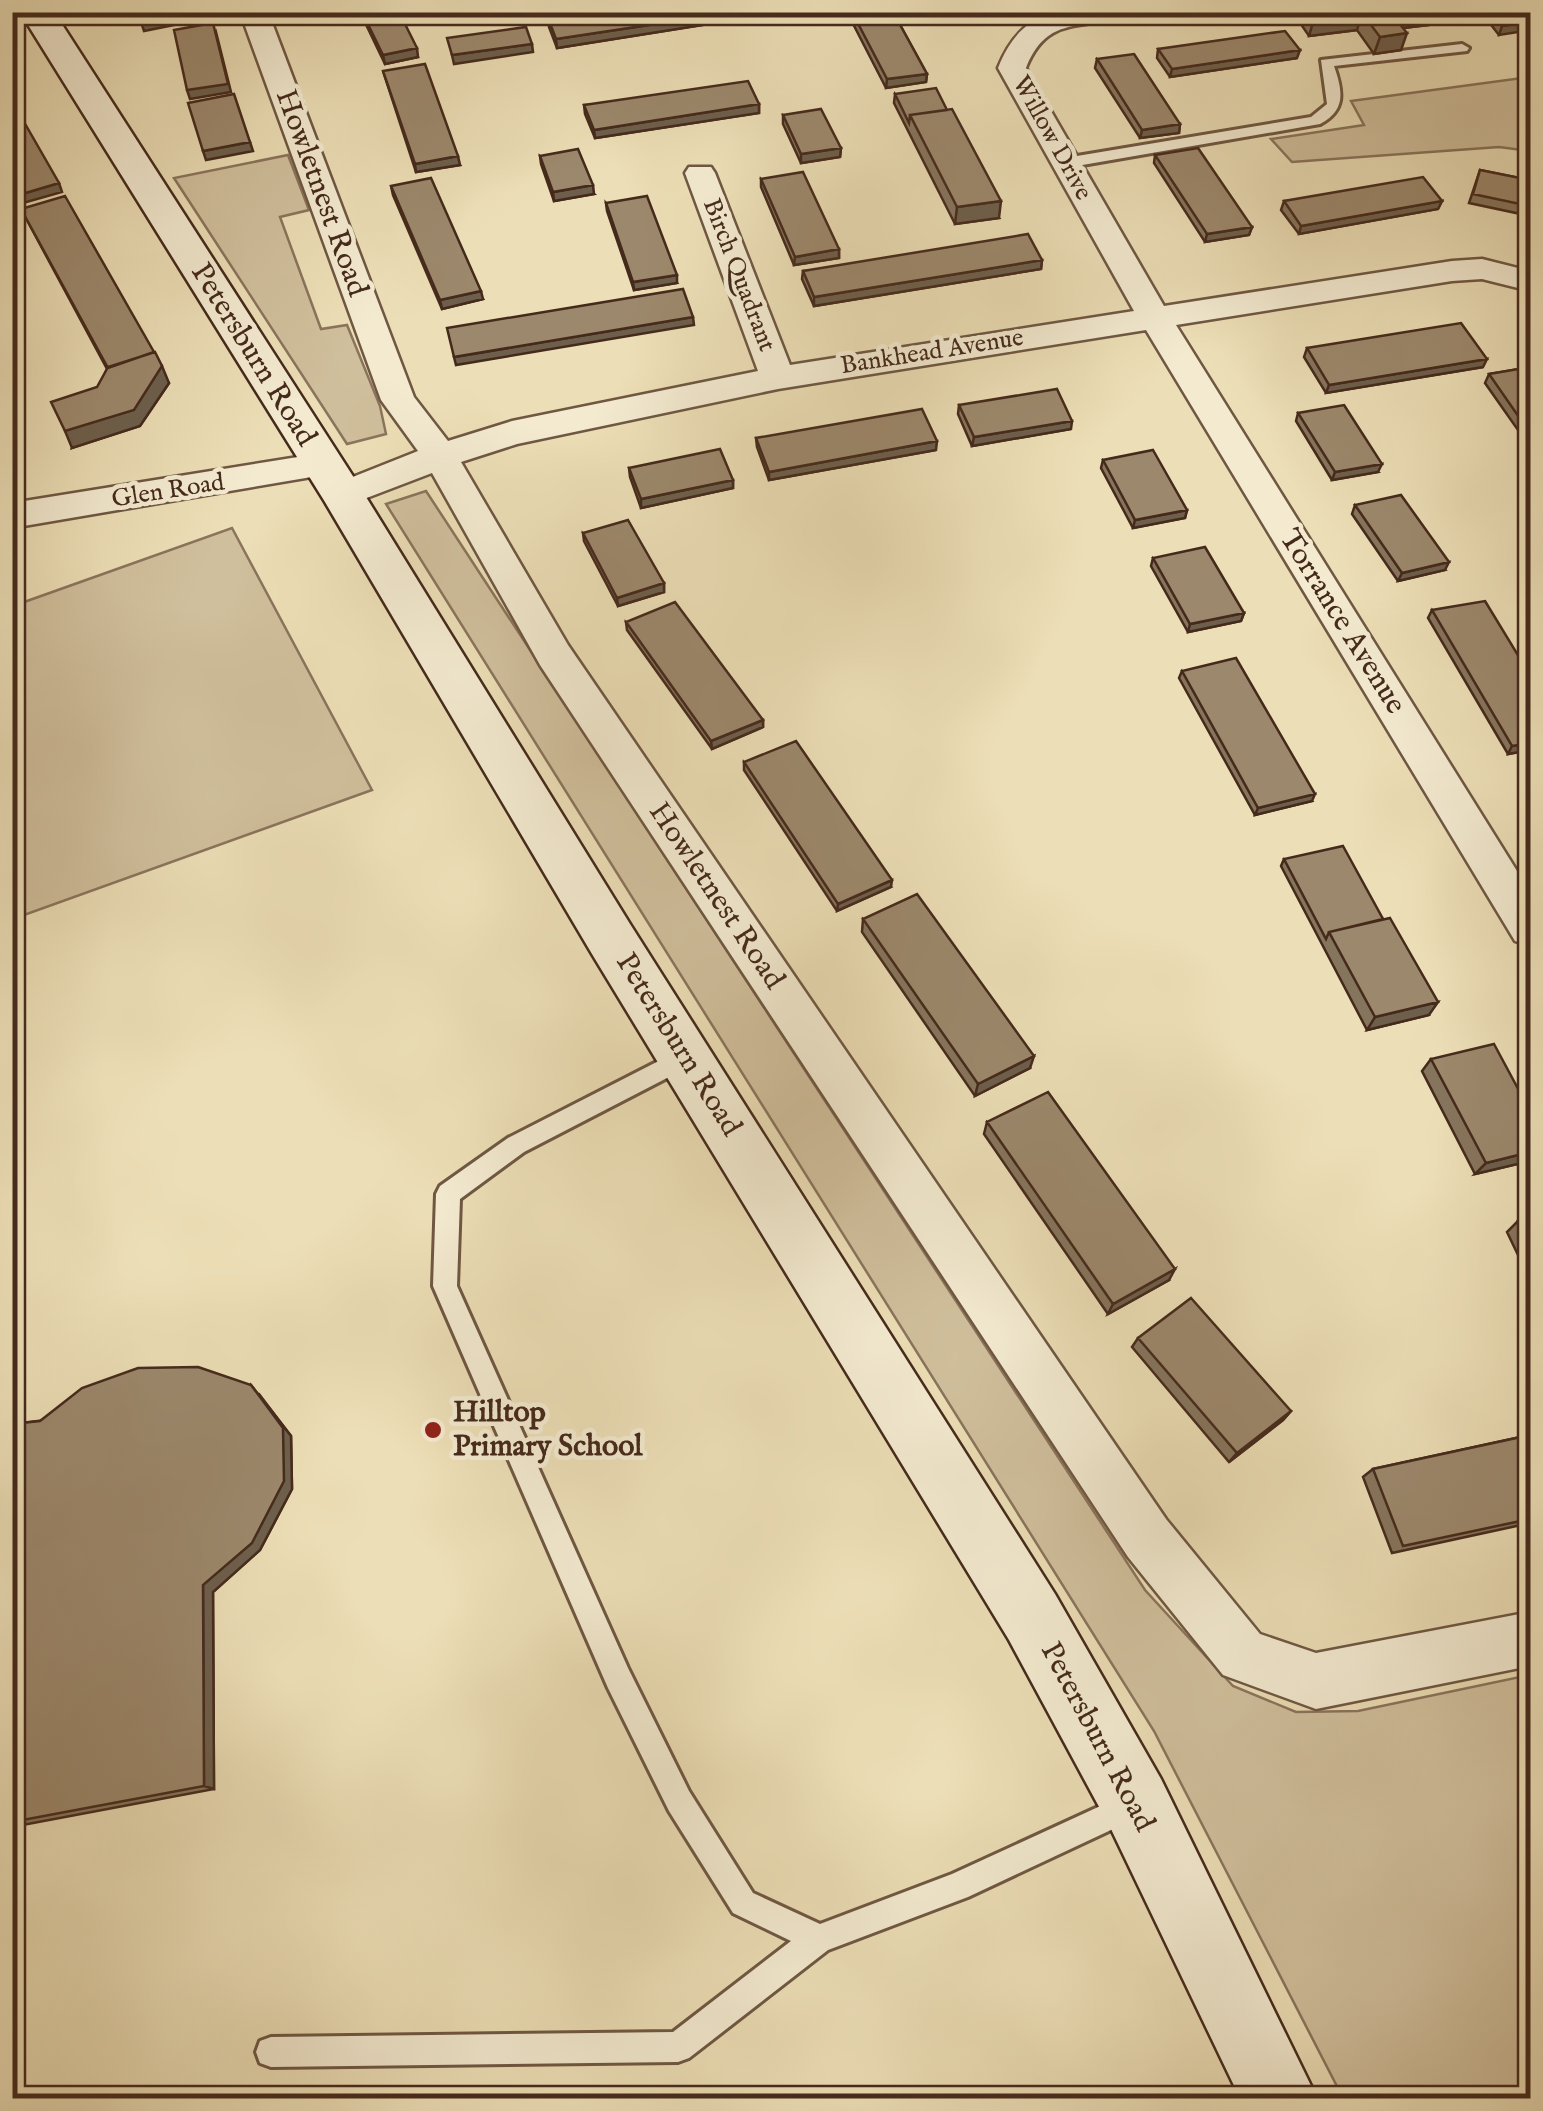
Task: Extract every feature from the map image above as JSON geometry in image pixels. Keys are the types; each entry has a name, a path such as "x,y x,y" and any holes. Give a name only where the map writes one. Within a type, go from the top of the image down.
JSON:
{"main road":[{"name":"Petersburn Road","path":"37,12 333,480 1032,1617 1136,1804 1280,2098"}],"street":[{"name":"Howletnest Road","path":"254,12 398,400 440,456 554,655 1147,1538 1242,1656 1316,1681 1530,1639"},
{"name":"Willow Drive","path":"1110,12 1042,25 1020,42 1012,68 1153,316"},
{"name":"Birch Quadrant","path":"700,173 778,378"},
{"name":"Bankhead Avenue","path":"333,480 440,456 512,433 778,378 1452,271 1482,269 1530,281"},
{"name":"Torrance Avenue","path":"1153,316 1530,928"},
{"name":"Glen Road","path":"12,516 333,480"}],"lane":[{"path":"1066,163 1315,121 1328,115 1336,104 1337,92 1326,63 1462,48"},
{"path":"686,1056 516,1145 448,1194 445,1286 618,1678 679,1801 742,1903 819,1939"},
{"path":"271,2052 678,2047 819,1939 958,1886 1136,1804"}],"shaded area":[{"path":"1530,77 1530,151 1499,147 1292,162 1271,139 1364,125 1351,101"},
{"path":"288,155 309,210 280,217 321,329 347,325 380,406 386,434 347,444 174,178"},
{"path":"426,491 1145,1590 1233,1686 1296,1712 1358,1711 1530,1675 1530,2098 1343,2098 1154,1731 386,504"},
{"path":"232,528 372,790 13,919 13,606"}],"building":[{"path":"138,12 181,12 182,15 141,22"},
{"path":"362,12 399,12 417,48 383,55"},
{"path":"586,12 715,15 556,39 548,18"},
{"path":"852,12 893,12 927,74 887,79"},
{"path":"1309,12 1399,12 1391,13 1407,33 1380,37 1362,13 1314,19"},
{"path":"1490,12 1530,12 1530,22 1502,26"},
{"path":"213,23 228,84 187,90 174,30"},
{"path":"526,27 532,44 452,55 447,38"},
{"path":"1285,31 1300,50 1172,69 1158,49"},
{"path":"1134,54 1180,124 1142,130 1097,59"},
{"path":"425,64 458,156 415,164 383,71"},
{"path":"748,81 759,104 594,130 584,105"},
{"path":"936,88 947,110 910,115 909,123 895,94"},
{"path":"234,94 250,142 203,151 188,103"},
{"path":"12,101 59,183 12,197"},
{"path":"821,109 841,148 801,154 783,115"},
{"path":"952,109 1001,201 957,207 910,115"},
{"path":"1198,148 1252,227 1207,234 1155,155"},
{"path":"578,149 593,185 553,192 540,156"},
{"path":"1480,170 1530,180 1530,206 1473,194"},
{"path":"803,172 839,249 795,257 761,179"},
{"path":"1423,177 1442,201 1301,226 1284,201"},
{"path":"431,178 481,291 440,300 391,186"},
{"path":"65,196 154,352 108,368 21,209"},
{"path":"647,196 677,275 633,282 606,203"},
{"path":"1028,234 1042,260 814,297 803,271"},
{"path":"683,289 693,317 454,357 447,328"},
{"path":"1461,323 1487,359 1329,385 1307,348"},
{"path":"155,352 162,366 134,410 65,431 51,402 97,387 108,367"},
{"path":"1530,367 1530,433 1489,374"},
{"path":"1057,389 1072,421 974,437 959,405"},
{"path":"1344,405 1382,464 1335,472 1298,413"},
{"path":"922,409 937,441 769,472 756,438"},
{"path":"720,449 733,480 641,499 629,468"},
{"path":"1153,450 1187,510 1135,520 1103,460"},
{"path":"1401,495 1449,562 1402,573 1355,505"},
{"path":"628,520 664,583 617,598 583,533"},
{"path":"1205,547 1244,613 1190,624 1153,558"},
{"path":"1485,601 1530,675 1530,743 1512,746 1432,610"},
{"path":"675,602 763,720 711,741 626,622"},
{"path":"1236,658 1315,794 1258,808 1182,671"},
{"path":"796,741 892,880 838,904 744,762"},
{"path":"1343,846 1383,919 1329,932 1326,939 1284,859"},
{"path":"917,894 1034,1056 978,1084 863,919"},
{"path":"1390,918 1438,1002 1375,1017 1329,932"},
{"path":"1494,1044 1530,1111 1530,1152 1486,1163 1431,1059"},
{"path":"1048,1092 1175,1269 1113,1304 987,1122"},
{"path":"1530,1218 1530,1246 1518,1221"},
{"path":"1191,1298 1291,1411 1237,1453 1138,1338"},
{"path":"198,1367 251,1385 283,1428 284,1481 252,1543 203,1585 204,1786 12,1822 12,1424 40,1421 82,1388 138,1368"},
{"path":"1530,1435 1530,1519 1403,1546 1373,1469"}],"place":[{"name":"Hilltop Primary School","path":"433,1430"}]}
